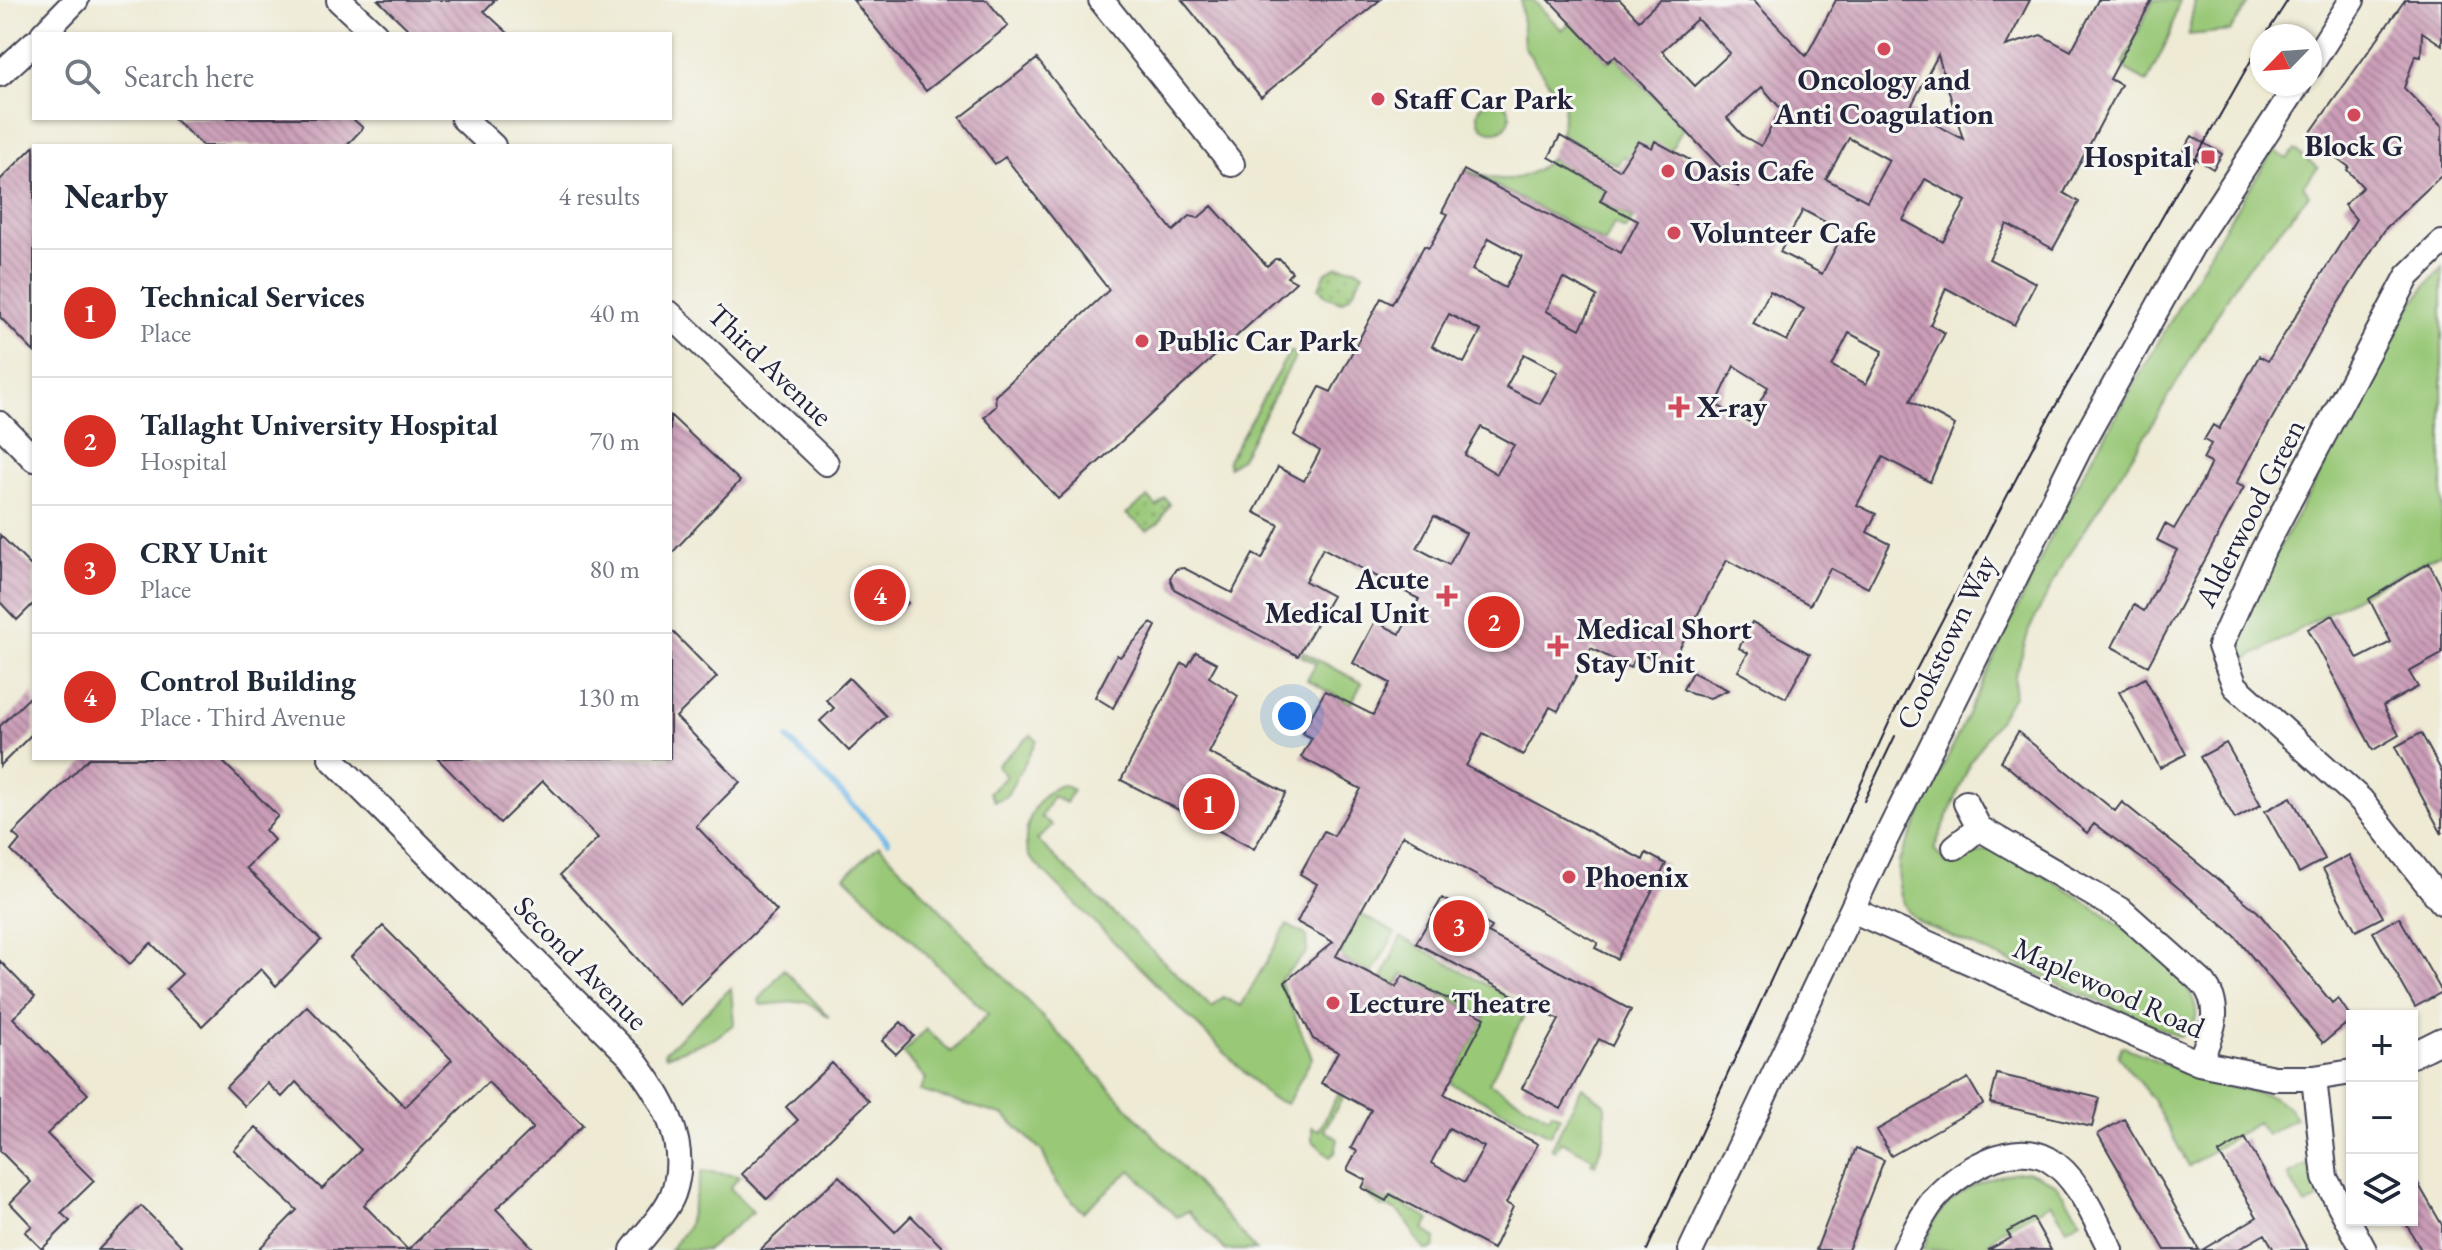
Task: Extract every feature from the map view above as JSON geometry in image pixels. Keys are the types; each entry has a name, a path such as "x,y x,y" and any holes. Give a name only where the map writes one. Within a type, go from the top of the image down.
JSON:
{"street":[{"path":"45,32 76,0"},
{"path":"339,0 373,32"},
{"path":"1101,0 1232,164"},
{"path":"2322,34 2332,0"},
{"path":"2322,47 2352,0"},
{"path":"0,74 32,45"},
{"name":"Cookstown Way","path":"1691,1250 1852,910 2081,445 2192,246 2290,96"},
{"path":"465,120 491,144"},
{"name":"Alderwood Green","path":"2442,243 2408,276 2263,550 2220,646 2235,686 2361,800 2442,902"},
{"name":"Third Avenue","path":"672,316 826,463"},
{"path":"0,424 32,457"},
{"name":"Second Avenue","path":"333,760 631,1057 658,1092 671,1121 678,1157 673,1196 633,1250"},
{"path":"1966,803 1979,828 2122,911 2204,984 2212,995 2216,1012 2199,1063"},
{"path":"1955,847 1979,828"},
{"name":"Maplewood Road","path":"1852,910 2199,1063 2257,1076 2314,1078 2346,1073"},
{"path":"2418,1052 2442,1040"},
{"path":"2314,1078 2325,1178 2364,1250"},
{"path":"1905,1250 1934,1200 1964,1175 2002,1155 2025,1154 2046,1158 2066,1174 2111,1250"}],"green space":[{"path":"1521,0 1533,0 1562,30 1577,16 1608,62 1615,56 1683,128 1658,175 1623,156 1617,165 1561,135 1564,105 1524,47"},
{"path":"2153,0 2179,0 2169,37 2147,82 2127,71 2123,64"},
{"path":"2195,0 2251,0 2230,31 2188,35"},
{"path":"1494,100 1505,105 1510,116 1505,127 1494,132 1483,127 1478,116 1483,105"},
{"path":"2274,150 2287,159 2295,150 2318,168 2303,185 2309,195 2239,278 2148,431 2062,565 2029,630 2015,676 2014,696 1971,761 1934,849 1947,864 1991,849 1998,851 2091,905 2131,934 2166,963 2189,992 2196,1017 2180,1037 1921,923 1908,911 1901,896 1899,861 2067,502 2223,229"},
{"path":"1550,159 1605,190 1600,201 1633,219 1625,230 1614,224 1605,243 1464,169 1487,177 1509,179 1530,174"},
{"path":"1338,266 1355,268 1363,273 1351,295 1341,302 1327,297 1319,288 1326,272"},
{"path":"2442,267 2442,553 2370,589 2244,661 2246,669 2243,671 2238,639 2247,607 2413,302"},
{"path":"1290,351 1296,355 1241,458 1229,467 1228,460"},
{"path":"1148,497 1157,507 1165,498 1170,504 1159,523 1147,530 1126,514"},
{"path":"1303,652 1362,683 1351,704 1307,680 1316,663 1301,656"},
{"path":"1031,735 1037,740 1006,797 994,801 989,792 1006,777 997,765"},
{"path":"1063,785 1073,790 1066,803 1053,796 1041,817 1052,825 1037,840 1212,1008 1223,997 1241,1006 1287,925 1306,935 1307,952 1280,980 1312,1058 1287,1104 1270,1098 1030,858 1026,838 1032,815 1045,795"},
{"path":"879,845 1124,1103 1256,1250 1225,1250 1188,1211 1176,1217 1131,1170 1083,1212 1056,1184 1042,1151 1005,1116 920,1091 926,1079 903,1053 926,1029 951,1052 988,1014 845,876"},
{"path":"1360,914 1395,933 1372,974 1343,959 1341,951"},
{"path":"1401,937 1528,1008 1489,1083 1549,1117 1552,1112 1560,1117 1550,1135 1450,1083 1485,1017 1403,974 1396,985 1382,978"},
{"path":"784,969 829,1017 805,1001 762,1005 759,1000"},
{"path":"731,988 734,1024 715,1038 666,1056 664,1053"},
{"path":"2122,1046 2206,1081 2271,1096 2288,1107 2296,1118 2266,1135 2257,1122 2189,1166 2153,1100 2118,1056"},
{"path":"1582,1087 1605,1104 1605,1134 1595,1165 1591,1163 1593,1158 1561,1141 1555,1151 1551,1149"},
{"path":"1338,1094 1343,1097 1324,1130 1338,1139 1335,1153 1330,1157 1312,1140 1312,1127 1319,1130"},
{"path":"2309,1163 2313,1183 2321,1197 2305,1206 2288,1175"},
{"path":"702,1171 740,1176 730,1188 753,1212 707,1250 670,1250 687,1228"},
{"path":"2027,1171 2055,1183 2081,1220 2067,1228 2051,1203 1999,1232 1983,1250 1923,1250 1933,1224 1952,1200 1975,1185 2001,1175"},
{"path":"1362,1189 1389,1202 1392,1198 1430,1220 1424,1230 1436,1238 1434,1249 1425,1250 1404,1217 1391,1208 1381,1207"}],"building":[{"path":"378,0 495,0 484,11 507,32 411,32"},
{"path":"853,0 987,0 1008,26 926,91"},
{"path":"1182,0 1380,0 1261,97"},
{"path":"1549,0 1620,0 1639,20 1660,0 1753,0 1806,56 1836,0 2030,0 2006,46 2041,35 2071,51 2098,0 2152,0 2110,79 2121,85 2064,193 2079,202 2053,249 2007,224 1989,259 2036,283 2014,325 1946,288 1930,325 1945,333 1910,401 1955,425 1930,482 1883,457 1857,505 1876,514 1867,532 1890,544 1868,588 1830,568 1810,605 1727,560 1672,662 1662,657 1659,663 1639,652 1630,668 1591,648 1558,711 1550,707 1523,755 1483,733 1466,766 1643,860 1646,853 1666,864 1617,959 1595,948 1598,943 1403,835 1336,956 1396,987 1403,976 1485,1018 1444,1094 1538,1144 1506,1203 1513,1207 1493,1249 1390,1194 1386,1201 1362,1188 1366,1180 1347,1170 1357,1151 1351,1148 1371,1110 1321,1083 1338,1052 1313,1039 1285,982 1333,942 1297,922 1317,884 1300,874 1324,831 1334,836 1361,789 1301,757 1312,738 1302,733 1325,691 1373,715 1390,683 1353,663 1375,621 1400,634 1419,599 1323,548 1305,581 1332,596 1298,656 1174,589 1170,578 1176,569 1184,568 1232,593 1253,554 1262,559 1279,525 1254,512 1278,467 1304,481 1320,451 1294,435 1320,387 1331,392 1381,298 1392,304 1424,246 1429,248 1448,214 1442,212 1464,170 1621,253 1638,221 1600,201 1606,189 1549,157 1560,136 1619,170 1638,141 1652,148 1655,141 1739,187 1615,56 1608,62","holes":["1697,19 1730,53 1695,86 1662,51","1938,55 1963,139 1909,110","1762,87 1781,109 1761,146 1743,136 1727,118","1849,138 1889,160 1867,201 1826,179","1925,179 1966,201 1943,242 1903,220","1803,210 1844,232 1822,274 1780,252","1489,238 1522,256 1505,288 1472,270","1563,278 1597,296 1580,329 1546,311","1770,291 1804,309 1787,341 1753,324","1449,314 1481,331 1464,363 1432,346","1849,333 1883,351 1866,384 1832,366","1524,354 1558,372 1540,404 1506,387","1734,366 1768,387 1749,422 1716,405","1481,427 1514,445 1497,474 1465,455","1434,516 1466,533 1449,565 1417,548","1449,1128 1484,1147 1465,1182 1431,1163"]},
{"path":"2405,0 2442,0 2442,45 2422,32 2421,57 2415,56 2404,88 2442,127 2442,175 2386,228 2327,321 2236,484 2244,487 2148,666 2112,647 2134,605 2144,611 2177,550 2157,540 2165,524 2174,529 2202,482 2211,463 2203,459 2211,444 2204,440 2213,425 2219,429 2259,356 2268,361 2356,219 2344,205 2363,187 2347,170 2349,167 2308,136"},
{"name":"Public Car Park","path":"1037,59 1173,231 1190,216 1198,218 1212,206 1267,266 1280,259 1292,272 1287,277 1296,282 1058,499 984,417 996,406 995,396 1109,290 1005,157 995,164 960,118"},
{"path":"175,120 354,120 363,128 348,144 201,144"},
{"path":"2192,136 2222,154 2213,169 2183,151"},
{"path":"32,148 32,350 0,317 0,180"},
{"path":"672,417 740,481 672,553"},
{"path":"0,535 32,567 32,605 17,620 0,602"},
{"path":"2429,563 2442,588 2442,654 2409,672 2418,687 2383,706 2399,735 2373,750 2308,629 2333,615 2358,659 2391,642 2369,599"},
{"path":"875,566 908,603 885,624 852,587"},
{"path":"1752,622 1810,654 1786,698 1738,671 1748,653 1739,648"},
{"path":"1151,623 1156,626 1113,708 1095,697 1117,655 1120,657"},
{"path":"672,631 717,677 676,717 740,782 696,826 777,911 680,1005 560,875 598,838 543,781 500,823 439,760 672,760"},
{"path":"1196,652 1217,663 1209,677 1238,696 1209,753 1286,793 1254,849 1121,780 1182,663 1188,666"},
{"path":"1692,672 1728,690 1710,698 1692,694 1683,689"},
{"path":"849,678 886,716 849,751 820,721 834,708 826,700"},
{"path":"2145,678 2186,754 2160,768 2119,692"},
{"path":"32,695 32,734 0,766 0,726"},
{"path":"2018,732 2115,811 2122,802 2258,912 2332,1003 2338,998 2346,1010 2346,1024 2323,1043 2235,936 2156,869 2094,824 2087,833 2001,761"},
{"path":"2421,733 2442,772 2442,834 2395,747"},
{"path":"2226,743 2261,805 2235,819 2200,757"},
{"path":"87,760 221,760 278,816 265,830 274,840 246,868 321,940 276,986 261,969 202,1026 166,989 182,974 151,943 130,964 11,851 20,840 13,834"},
{"path":"2291,797 2325,859 2299,873 2265,811"},
{"path":"2349,855 2383,917 2356,931 2323,869"},
{"path":"1442,898 1492,927 1488,933 1631,1010 1612,1046 1599,1039 1561,1109 1522,1088 1559,1020 1416,943"},
{"path":"2399,917 2442,992 2415,1007 2373,932"},
{"path":"383,926 583,1125 496,1209 535,1250 408,1250 258,1250 297,1210 234,1150 256,1127 322,1189 361,1150 296,1082 282,1097 267,1083 245,1106 226,1087 307,1006 405,1107 452,1060 351,957","holes":["488,1082 533,1128 408,1250 364,1205"]},
{"path":"0,961 35,997 13,1018 88,1094 47,1134 94,1181 61,1213 70,1221 42,1249 25,1232 32,1226 10,1203 31,1182 0,1151"},
{"path":"901,1022 914,1036 896,1054 882,1041"},
{"path":"832,1063 869,1101 767,1199 742,1174 798,1120 786,1107"},
{"path":"1997,1074 2099,1098 2092,1127 1990,1103"},
{"path":"1968,1078 1983,1104 1891,1156 1877,1130"},
{"path":"2124,1119 2199,1250 2165,1250 2098,1134"},
{"path":"2245,1138 2308,1250 2274,1250 2265,1234 2237,1250 2202,1250 2257,1217 2219,1153"},
{"path":"1856,1148 1884,1160 1857,1229 1848,1250 1816,1250"},
{"path":"839,1176 895,1232 911,1216 945,1250 760,1250"},
{"path":"2418,1183 2442,1225 2442,1250 2421,1250 2407,1226 2418,1226"},
{"path":"141,1206 186,1250 98,1250"},
{"path":"2033,1218 2051,1250 1988,1250 2011,1238 2007,1232"}],"waterway":[{"path":"788,739 888,841"}],"tram line":[{"path":"2273,24 2288,0"},
{"path":"1647,1250 1893,714 2039,435 2250,62"},
{"path":"1864,801 1895,736"}],"place":[{"name":"Oncology and Anti Coagulation","path":"1884,49"},
{"name":"Staff Car Park","path":"1378,99"},
{"name":"Block G","path":"2354,115"},
{"name":"Hospital","path":"2208,157"},
{"name":"Oasis Cafe","path":"1668,171"},
{"name":"Volunteer Cafe","path":"1674,233"},
{"name":"Public Car Park","path":"1142,341"},
{"name":"X-ray","path":"1679,407"},
{"name":"Control Building","path":"880,595"},
{"name":"Acute Medical Unit","path":"1447,596"},
{"name":"Tallaght University Hospital","path":"1494,622"},
{"name":"Medical Short Stay Unit","path":"1558,646"},
{"name":"Technical Services","path":"1209,804"},
{"name":"Phoenix","path":"1569,877"},
{"name":"CRY Unit","path":"1459,926"},
{"name":"Lecture Theatre","path":"1333,1003"}]}
